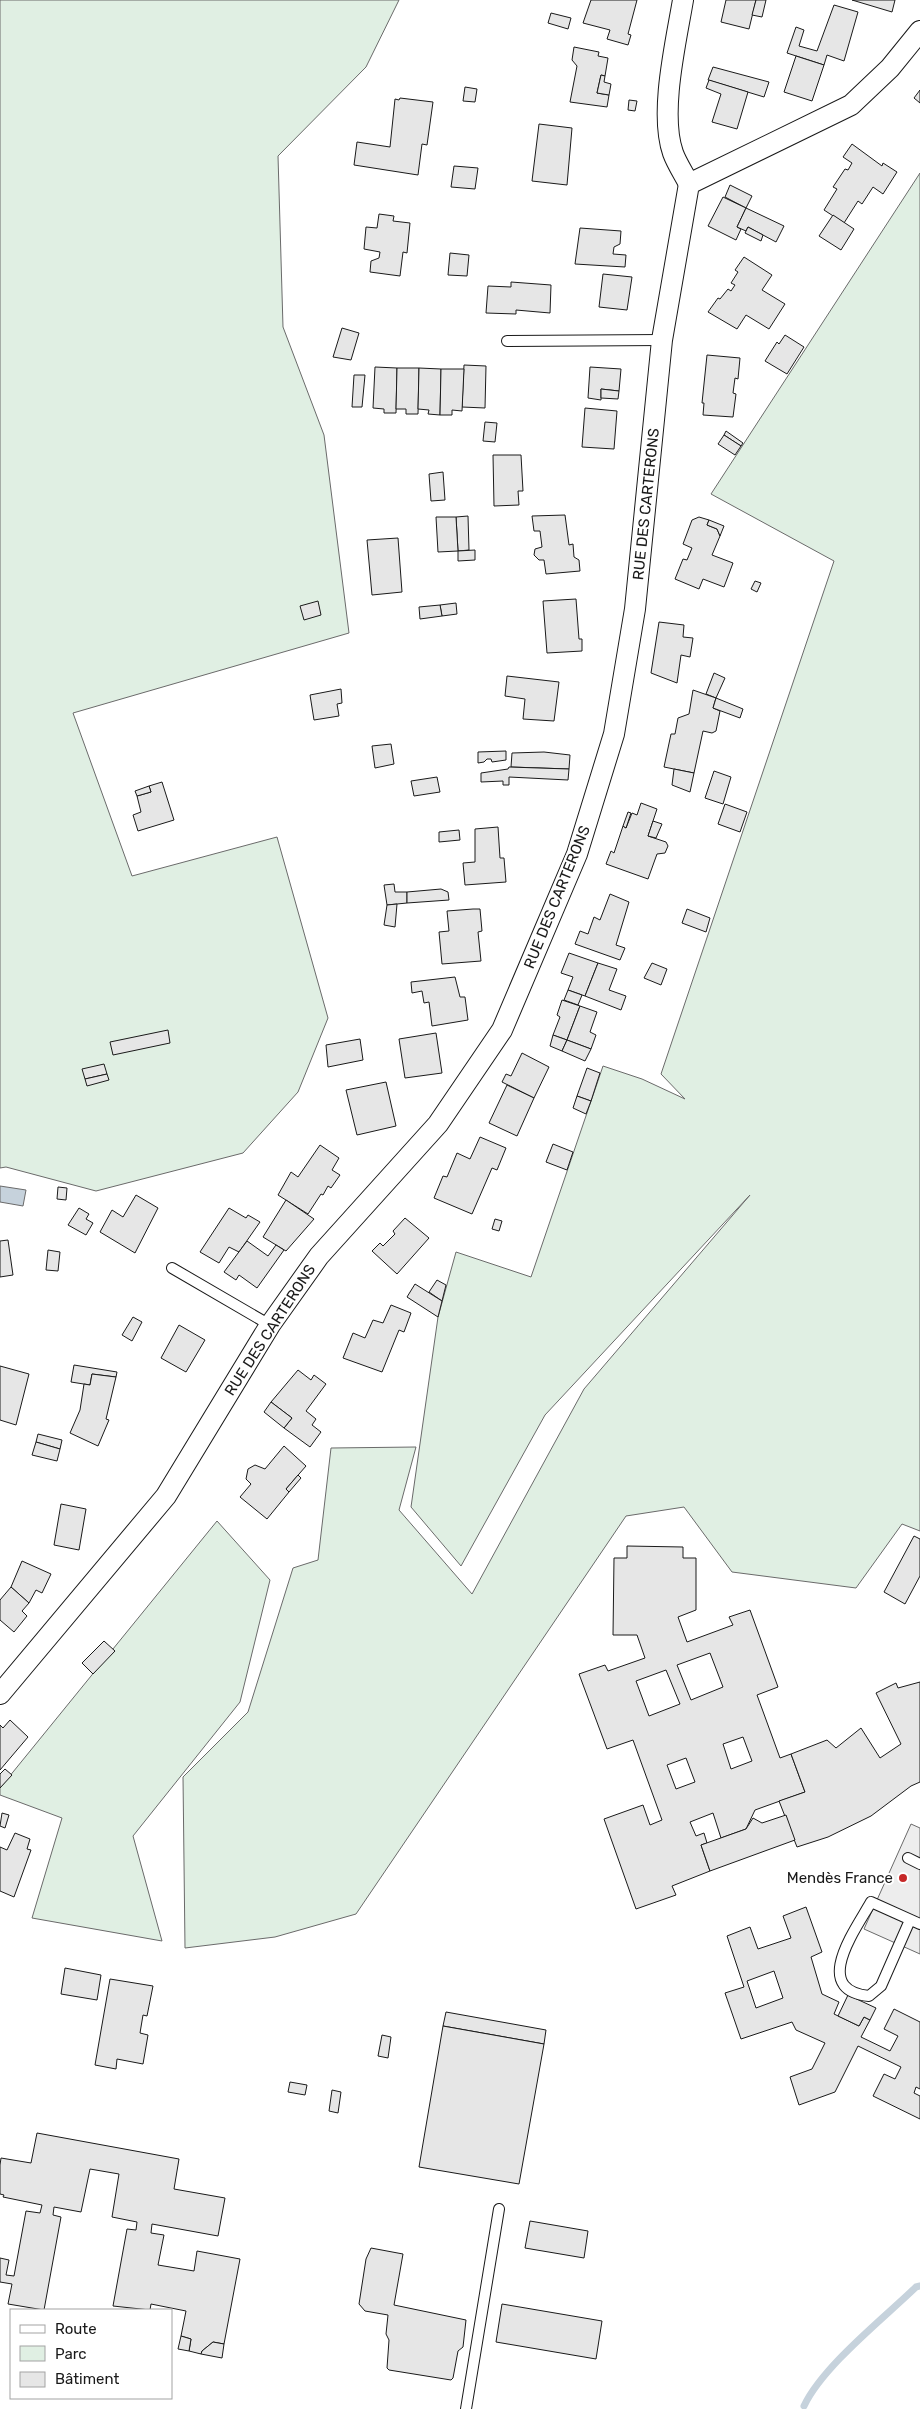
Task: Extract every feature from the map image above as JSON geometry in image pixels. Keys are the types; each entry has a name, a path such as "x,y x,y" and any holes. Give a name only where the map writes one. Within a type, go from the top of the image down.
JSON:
{"street":[{"path":"683,0 670,82 668,128 673,153 689,184 852,104 890,68 920,31"},
{"name":"RUE DES CARTERONS","path":"0,1694 166,1496 270,1325 319,1256 438,1124 502,1030 577,854 614,734 636,610 662,340 689,184"}],"lane":[{"path":"507,341 662,340"},
{"path":"172,1268 270,1325"},
{"path":"908,1858 920,1864"},
{"path":"910,1920 881,1986 869,1996 848,1991 843,1986 840,1975 842,1954 871,1902 920,1924"},
{"path":"466,2409 499,2209"}],"green space":[{"path":"0,0 399,0 366,67 278,156 283,327 324,435 349,633 73,713 132,876 277,837 328,1018 298,1092 243,1153 96,1191 6,1167 0,1168"},
{"path":"920,173 920,1531 902,1524 856,1588 732,1572 684,1507 626,1516 356,1914 275,1937 185,1948 183,1777 248,1712 293,1568 318,1560 331,1448 416,1447 399,1510 472,1594 584,1389 750,1195 545,1415 461,1566 411,1507 438,1317 456,1252 531,1277 603,1066 642,1079 685,1099 661,1074 834,561 711,494"},
{"path":"217,1521 270,1580 240,1702 133,1836 162,1941 32,1918 62,1818 0,1795 0,1788"}],"shaded area":[{"path":"0,1186 26,1190 23,1206 0,1202"},
{"name":"Mendès France","path":"911,1824 920,1828 920,1954 864,1929"}],"building":[{"path":"591,0 637,0 628,34 631,35 628,45 607,39 610,30 583,23"},
{"path":"726,0 756,0 749,29 721,22"},
{"path":"756,0 766,0 762,17 752,15"},
{"path":"852,0 895,0 892,12"},
{"path":"834,5 858,12 844,61 827,55 824,65 787,53 796,27 804,30 799,46 817,51"},
{"path":"551,13 571,18 568,29 548,23"},
{"path":"574,47 599,52 598,56 608,58 605,76 601,75 597,93 609,95 607,107 570,102 577,66 572,60"},
{"path":"796,56 824,65 812,101 784,92"},
{"path":"713,67 769,82 764,97 708,80"},
{"path":"601,75 605,76 604,82 611,84 609,95 597,93"},
{"path":"709,80 748,92 737,129 712,122 721,94 706,88"},
{"path":"465,87 477,89 475,102 463,101"},
{"path":"920,90 920,103 914,98"},
{"path":"400,98 433,102 427,145 422,144 418,175 354,165 357,142 390,147 395,99 399,100"},
{"path":"629,100 637,101 635,111 628,110"},
{"path":"539,124 572,128 567,185 532,181"},
{"path":"852,144 882,166 883,163 897,172 883,194 873,187 862,204 858,201 844,223 824,210 837,189 833,187 845,169 848,170 852,163 843,157"},
{"path":"454,166 478,168 475,189 451,187"},
{"path":"730,185 752,196 746,208 725,197"},
{"path":"723,197 746,208 737,227 741,229 736,240 708,226"},
{"path":"746,208 784,226 776,242 748,227 746,231 737,227"},
{"path":"379,214 394,216 393,221 410,223 407,253 403,252 400,276 370,272 371,261 379,258 380,252 364,249 366,227 377,228"},
{"path":"833,215 854,229 841,250 819,236"},
{"path":"748,227 763,235 761,241 745,233"},
{"path":"580,228 621,231 620,244 614,247 613,254 626,255 625,267 575,264"},
{"path":"450,253 469,255 467,276 448,275"},
{"path":"744,257 772,275 762,290 785,304 769,329 746,315 737,329 708,312 718,298 720,299 728,289 731,291 735,285 731,283 738,272 735,270"},
{"path":"603,274 632,277 627,310 599,307"},
{"path":"511,282 551,285 550,313 516,310 516,314 486,313 488,286 511,287"},
{"path":"342,328 359,333 351,360 333,357"},
{"path":"785,335 804,347 787,374 765,361 777,342 779,344"},
{"path":"707,355 740,358 738,379 735,378 733,393 736,394 733,417 703,415 704,403 702,403"},
{"path":"464,365 486,366 485,408 462,407"},
{"path":"375,367 397,368 396,413 384,413 384,409 373,408"},
{"path":"590,367 621,369 619,391 601,389 601,400 588,398"},
{"path":"397,368 419,368 418,414 406,414 406,409 396,409"},
{"path":"419,368 441,369 440,415 428,414 429,410 418,409"},
{"path":"441,369 464,369 462,411 452,410 452,415 440,415"},
{"path":"354,375 365,375 362,407 352,407"},
{"path":"601,389 619,391 618,399 601,398"},
{"path":"585,408 617,411 614,449 582,447"},
{"path":"485,422 497,423 495,442 483,441"},
{"path":"726,431 743,443 741,446 724,435"},
{"path":"724,435 741,446 735,455 718,444"},
{"path":"493,455 521,455 523,491 518,491 519,505 494,506"},
{"path":"443,472 445,500 431,501 429,474"},
{"path":"565,515 569,545 573,544 574,557 579,560 580,571 546,574 544,560 539,560 534,555 535,549 542,547 540,531 534,531 532,516"},
{"path":"468,516 469,550 458,551 456,517"},
{"path":"436,517 456,517 458,551 438,552"},
{"path":"699,517 709,520 707,525 717,529 720,536 712,555 733,563 724,587 703,579 699,589 675,579 683,559 687,560 692,548 683,544 692,520"},
{"path":"709,520 724,526 720,536 717,529 707,525"},
{"path":"398,538 402,592 372,595 367,540"},
{"path":"475,550 475,560 458,561 458,551"},
{"path":"755,581 761,583 757,592 751,589"},
{"path":"576,599 579,639 582,639 582,651 547,653 543,601"},
{"path":"318,601 321,615 304,620 300,606"},
{"path":"456,603 457,614 442,616 440,605"},
{"path":"440,605 442,616 420,619 419,607"},
{"path":"659,622 684,625 683,637 693,638 690,657 681,655 677,683 651,673"},
{"path":"714,673 725,678 716,698 706,694"},
{"path":"507,676 559,682 554,721 523,719 525,699 505,696"},
{"path":"341,689 342,703 337,704 339,716 314,720 310,695"},
{"path":"693,690 716,698 713,708 720,711 716,731 712,733 703,731 694,773 664,767 671,734 675,734 678,718 689,714"},
{"path":"716,698 743,709 740,718 713,708"},
{"path":"391,744 394,764 375,768 372,746"},
{"path":"506,751 506,760 492,762 491,759 487,759 484,762 478,763 478,752"},
{"path":"544,752 570,755 569,769 511,767 512,753"},
{"path":"509,767 569,769 568,780 509,777 509,785 503,785 503,781 481,782 481,773 508,769"},
{"path":"674,769 694,773 690,792 672,785"},
{"path":"714,771 731,777 723,804 705,798"},
{"path":"437,777 440,792 414,796 411,781"},
{"path":"162,782 174,820 138,831 133,815 141,812 137,796 151,792 149,786"},
{"path":"149,786 151,792 137,796 135,791"},
{"path":"641,803 657,809 648,836 666,842 668,846 665,853 657,854 648,879 606,864 611,851 614,853 623,826 626,828 632,813 637,815"},
{"path":"725,804 747,812 740,832 718,824"},
{"path":"628,812 631,813 626,828 623,826"},
{"path":"653,821 662,824 656,838 648,836"},
{"path":"498,827 500,858 504,858 506,882 465,885 463,863 475,862 475,829"},
{"path":"459,830 460,840 439,842 439,832"},
{"path":"394,884 395,892 407,892 407,903 387,905 384,885"},
{"path":"441,889 448,892 449,900 407,903 407,892"},
{"path":"610,894 629,902 616,945 625,948 620,960 575,944 580,931 588,934 594,917 600,920"},
{"path":"397,904 395,927 384,925 387,905"},
{"path":"480,909 482,931 478,932 481,961 442,964 439,932 449,931 447,911"},
{"path":"687,909 710,918 706,932 682,923"},
{"path":"569,953 598,963 585,996 568,990 573,977 561,973"},
{"path":"598,963 617,969 609,990 626,996 621,1010 585,996"},
{"path":"652,963 667,969 661,985 644,978"},
{"path":"455,977 460,997 465,997 468,1020 432,1026 429,1002 424,1003 422,991 412,993 411,982"},
{"path":"568,990 582,995 578,1005 564,1000"},
{"path":"562,1000 580,1006 567,1040 553,1035 560,1017 557,1015"},
{"path":"580,1006 597,1012 590,1032 596,1035 591,1049 567,1040"},
{"path":"168,1030 170,1043 113,1055 110,1042"},
{"path":"436,1033 442,1073 405,1078 399,1039"},
{"path":"553,1035 567,1040 562,1051 550,1046"},
{"path":"360,1039 363,1060 328,1067 326,1045"},
{"path":"567,1040 591,1049 585,1061 562,1051"},
{"path":"522,1053 549,1067 534,1098 502,1082 506,1074 511,1076"},
{"path":"104,1064 107,1074 85,1079 82,1069"},
{"path":"587,1068 600,1073 591,1101 577,1096"},
{"path":"107,1074 109,1080 87,1086 85,1079"},
{"path":"386,1082 396,1126 357,1135 346,1090"},
{"path":"507,1085 534,1098 517,1136 489,1123"},
{"path":"577,1096 591,1101 586,1114 573,1108"},
{"path":"480,1137 506,1148 497,1170 492,1168 472,1214 434,1198 443,1176 447,1177 457,1153 470,1159"},
{"path":"553,1144 573,1152 567,1170 546,1162"},
{"path":"320,1145 339,1158 332,1170 340,1175 331,1188 328,1186 323,1195 321,1194 308,1214 278,1195 291,1172 298,1177"},
{"path":"58,1187 67,1188 66,1200 57,1199"},
{"path":"136,1195 158,1208 135,1253 100,1232 112,1210 123,1217"},
{"path":"286,1200 314,1219 286,1251 263,1237"},
{"path":"79,1208 89,1214 86,1219 93,1223 86,1235 68,1225"},
{"path":"229,1208 246,1218 248,1215 260,1222 239,1252 229,1247 219,1263 200,1252"},
{"path":"405,1218 429,1238 397,1274 372,1251 380,1243 383,1246 395,1234 393,1231"},
{"path":"495,1219 502,1221 499,1231 492,1229"},
{"path":"8,1240 13,1275 0,1277 0,1241"},
{"path":"247,1241 268,1256 276,1245 284,1250 257,1288 239,1275 236,1280 224,1272"},
{"path":"48,1250 60,1252 58,1271 46,1270"},
{"path":"437,1280 446,1285 442,1301 429,1292"},
{"path":"415,1284 442,1301 438,1317 407,1297"},
{"path":"391,1305 411,1313 404,1332 399,1330 382,1372 343,1358 353,1333 365,1338 373,1320 383,1323"},
{"path":"133,1317 142,1322 132,1341 122,1335"},
{"path":"179,1325 205,1340 186,1372 161,1358"},
{"path":"74,1365 117,1372 116,1377 92,1374 90,1385 71,1382"},
{"path":"0,1366 29,1374 16,1425 0,1420"},
{"path":"298,1370 311,1380 314,1375 326,1384 306,1411 316,1419 312,1425 321,1432 310,1447 284,1428 292,1418 271,1402"},
{"path":"92,1374 116,1377 106,1419 109,1420 98,1446 70,1433 80,1410 84,1384 90,1385"},
{"path":"271,1402 292,1418 284,1428 264,1412"},
{"path":"38,1434 62,1440 60,1449 36,1442"},
{"path":"36,1442 60,1449 57,1461 32,1455"},
{"path":"284,1446 306,1466 286,1489 289,1492 267,1519 240,1497 251,1484 246,1479 248,1469 255,1465 265,1469"},
{"path":"298,1475 301,1478 289,1492 286,1489"},
{"path":"61,1504 86,1509 79,1550 54,1545"},
{"path":"914,1536 920,1539 920,1576 905,1604 884,1592"},
{"path":"627,1546 683,1547 683,1558 696,1558 696,1610 678,1617 687,1642 733,1625 729,1617 750,1610 778,1687 757,1695 780,1758 791,1754 805,1792 755,1810 746,1829 721,1838 713,1813 690,1822 696,1836 704,1833 707,1843 701,1845 710,1871 672,1886 676,1895 636,1909 604,1819 643,1805 650,1825 662,1820 633,1740 607,1749 579,1674 605,1665 608,1671 645,1658 637,1635 613,1635 614,1558 627,1558","holes":["710,1653 723,1687 691,1700 677,1665","666,1670 680,1704 649,1716 636,1681","743,1737 752,1761 731,1769 723,1744","686,1758 695,1782 676,1789 667,1765"]},
{"path":"22,1561 51,1574 42,1593 36,1590 29,1603 11,1587"},
{"path":"11,1587 29,1603 22,1611 27,1616 14,1632 0,1620 0,1600"},
{"path":"104,1641 115,1651 93,1674 82,1663"},
{"path":"920,1682 920,1782 911,1786 871,1816 828,1837 797,1847 779,1801 805,1792 791,1754 827,1740 836,1748 861,1728 880,1758 901,1744 876,1693 896,1683 898,1688"},
{"path":"10,1720 28,1737 0,1770 0,1725 3,1728"},
{"path":"5,1769 12,1775 0,1788 0,1774"},
{"path":"2,1813 9,1815 5,1828 0,1826"},
{"path":"786,1815 795,1840 710,1871 701,1845 746,1829 753,1818 762,1823"},
{"path":"15,1833 30,1839 27,1849 31,1850 14,1897 0,1891 0,1847 7,1850"},
{"path":"806,1907 822,1952 811,1957 822,1994 839,2002 834,2014 859,2026 864,2017 870,2020 861,2037 890,2051 898,2036 884,2029 894,2009 920,2022 920,2089 916,2087 914,2093 920,2096 920,2119 873,2096 884,2074 895,2079 901,2067 858,2046 835,2092 799,2105 790,2077 812,2069 825,2043 796,2030 792,2022 741,2039 725,1993 744,1987 727,1936 750,1927 758,1949 791,1938 783,1916","holes":["774,1971 783,1998 756,2008 747,1981"]},
{"path":"65,1968 101,1975 97,2000 61,1994"},
{"path":"110,1979 153,1986 147,2016 143,2015 140,2033 148,2035 143,2064 117,2059 116,2069 95,2065"},
{"path":"848,1995 876,2008 870,2020 864,2017 859,2026 838,2016"},
{"path":"446,2012 546,2030 544,2044 443,2026"},
{"path":"443,2026 544,2044 519,2184 419,2167"},
{"path":"382,2035 391,2037 388,2058 378,2056"},
{"path":"290,2082 307,2085 305,2095 288,2092"},
{"path":"332,2090 341,2092 338,2113 329,2111"},
{"path":"37,2133 179,2159 174,2189 225,2198 218,2236 152,2224 151,2233 164,2235 158,2265 194,2271 197,2251 240,2259 224,2344 213,2342 201,2354 189,2351 191,2339 181,2336 186,2311 151,2304 150,2309 113,2306 127,2229 136,2230 137,2222 112,2217 119,2174 90,2169 81,2212 54,2207 53,2215 61,2217 44,2309 8,2304 12,2284 0,2282 0,2258 9,2260 6,2275 14,2276 26,2211 40,2213 42,2205 3,2197 4,2195 0,2194 1,2158 31,2163"},
{"path":"530,2221 588,2231 584,2258 525,2248"},
{"path":"371,2248 403,2254 394,2305 466,2320 463,2347 458,2351 451,2380 389,2370 387,2368 389,2340 386,2334 388,2315 365,2311 359,2304 366,2259"},
{"path":"502,2304 602,2321 596,2359 496,2342"},
{"path":"181,2336 191,2339 189,2351 178,2349"},
{"path":"213,2342 224,2344 222,2358 201,2354"}],"waterway":[{"path":"804,2406 813,2391 839,2359 916,2287 920,2286"}],"place":[{"name":"Mendès France","path":"903,1878"}]}
